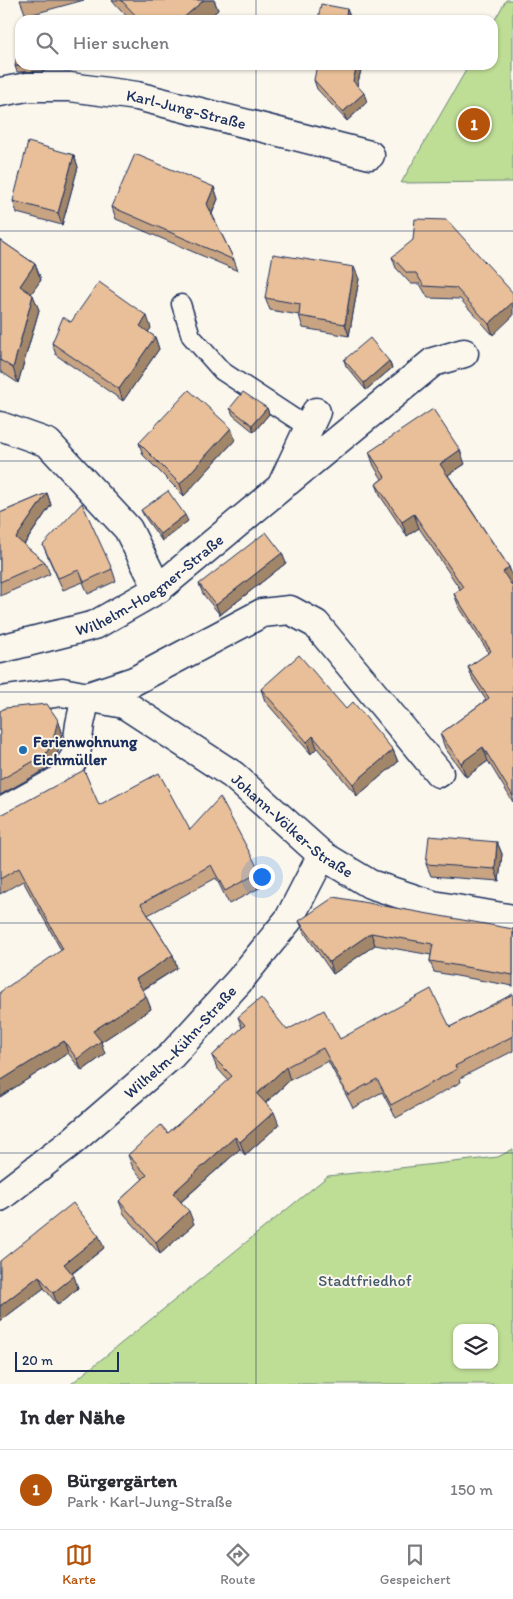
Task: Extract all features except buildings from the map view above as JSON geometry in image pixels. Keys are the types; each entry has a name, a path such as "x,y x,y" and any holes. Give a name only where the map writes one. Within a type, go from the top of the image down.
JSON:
{"street":[{"name":"Karl-Jung-Straße","path":"0,92 27,86 70,87 137,96 370,154"},
{"name":"Wilhelm-Hoegner-Straße","path":"0,649 95,625 158,589 433,362 464,353"},
{"name":"Wilhelm-Hoegner-Straße","path":"281,487 312,420"},
{"path":"0,426 48,443 128,529 158,589"},
{"name":"Johann-Völker-Straße","path":"86,697 134,681 262,613 290,610 316,624 439,773"},
{"name":"Johann-Völker-Straße","path":"0,701 62,692 124,704 233,775 322,855 370,884 433,905 513,919"},
{"path":"0,813 61,779 76,755 86,697"},
{"name":"Wilhelm-Kühn-Straße","path":"0,1197 69,1144 171,1056 239,982 289,919 322,855"}],"lane":[{"name":"Wilhelm-Hoegner-Straße","path":"181,304 191,336 222,371 312,420"}],"green space":[{"path":"506,0 513,0 513,182 401,183 466,70 498,70 498,15"},
{"name":"Stadtfriedhof","path":"513,1149 513,1384 71,1384 328,1176 498,1157"}],"place":[{"name":"Bürgergärten","path":"474,124"},
{"name":"Ferienwohnung Eichmüller","path":"23,750"}]}
